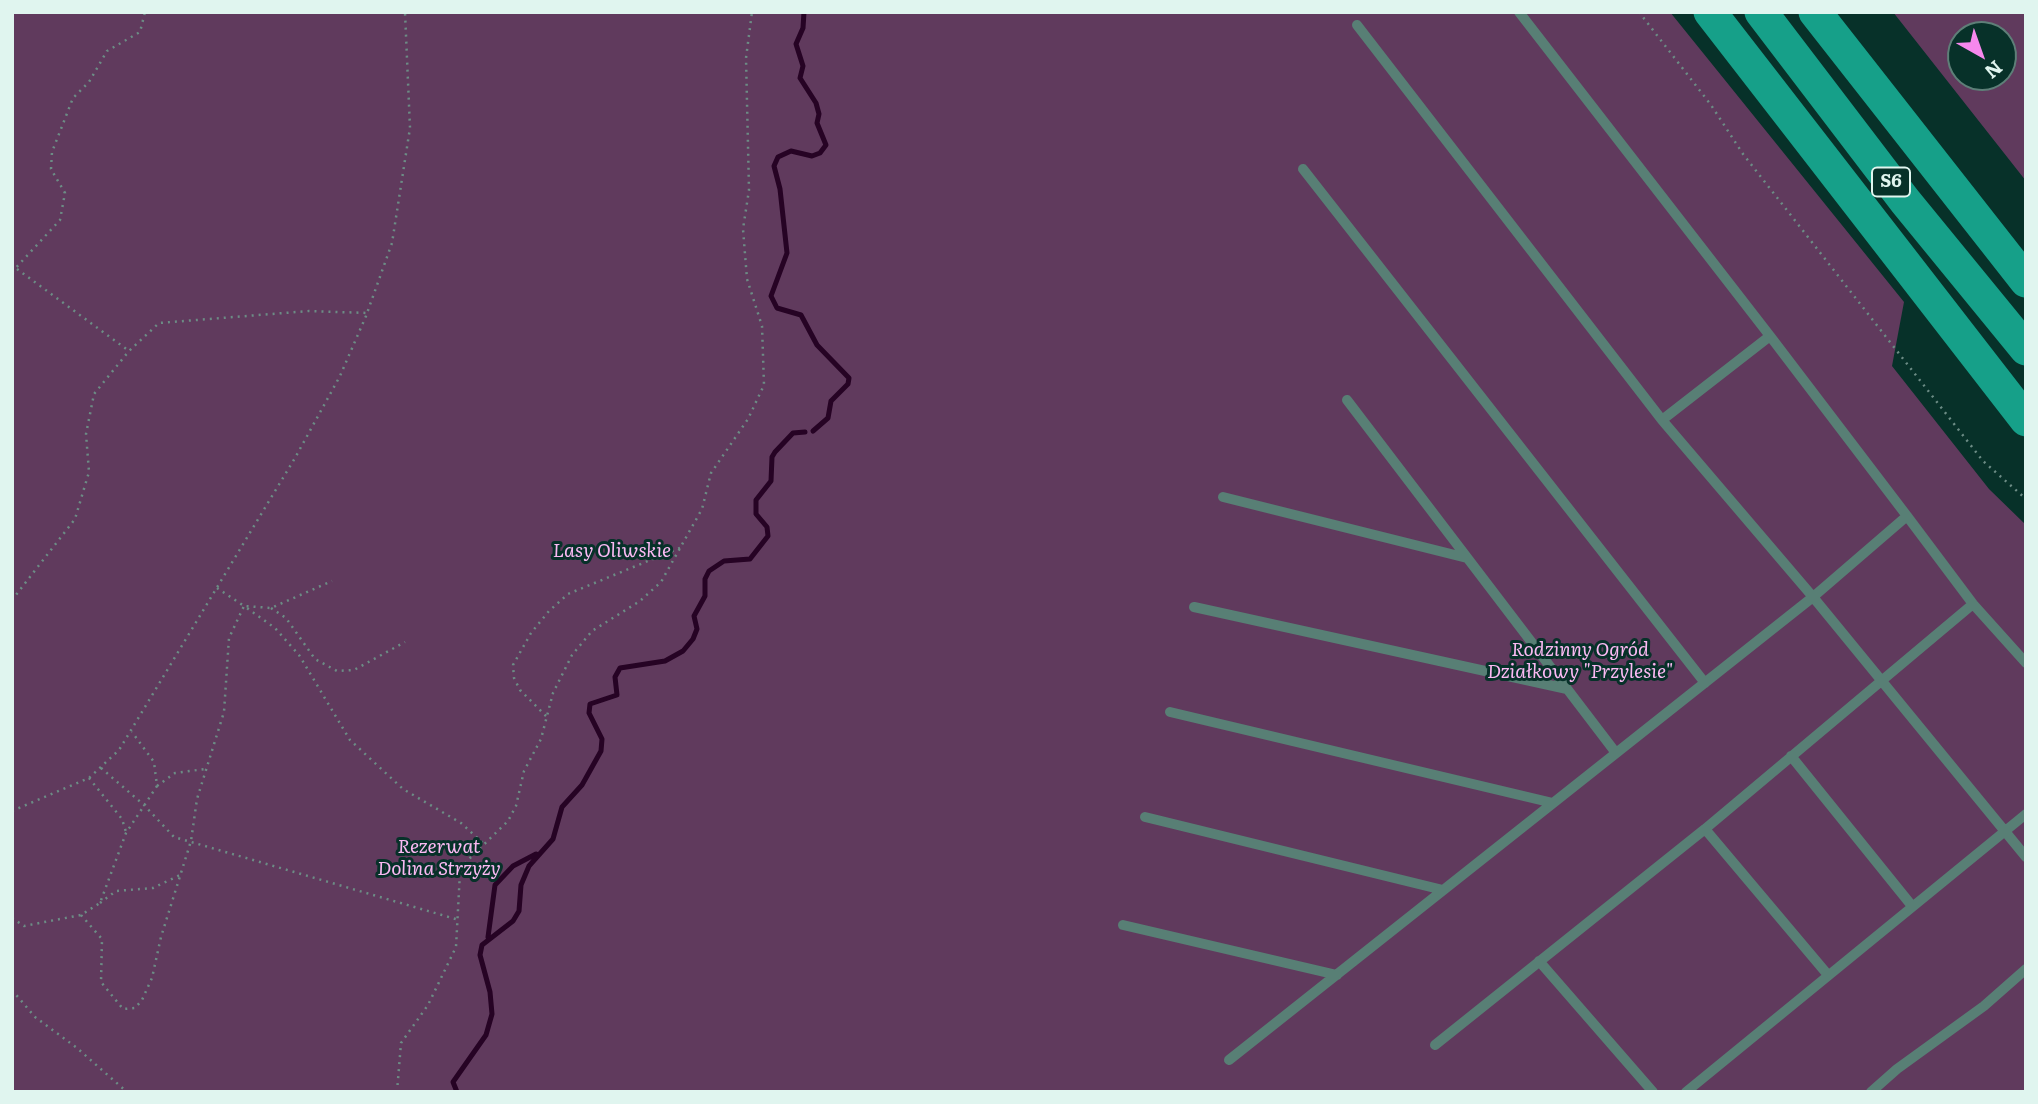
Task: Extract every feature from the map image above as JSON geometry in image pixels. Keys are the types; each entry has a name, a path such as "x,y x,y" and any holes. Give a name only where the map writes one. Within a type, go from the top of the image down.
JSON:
{"highway":[{"path":"1710,12 2026,420"},
{"name":"S6","path":"1761,12 1905,201 2026,349"},
{"name":"S6","path":"1815,12 2026,281"}],"lane":[{"path":"1519,12 1973,604 2026,663"},
{"path":"1357,25 1662,419 1813,597 2026,857"},
{"path":"1303,169 1705,683"},
{"path":"1662,419 1770,336"},
{"path":"1347,400 1616,754"},
{"path":"1223,497 1467,558"},
{"path":"1229,1060 1813,597 1907,516"},
{"path":"1434,1045 1706,828 1973,604"},
{"path":"1194,607 1567,689"},
{"path":"1170,712 1553,803"},
{"path":"1791,756 1912,906"},
{"path":"1686,1092 2026,814"},
{"path":"1145,817 1443,890"},
{"path":"1706,828 1828,975"},
{"path":"1123,925 1337,975"},
{"path":"1539,961 1653,1092"},
{"path":"1871,1092 1984,1006 2026,969"}],"path":[{"path":"129,351 14,270 60,220 65,192 51,169 52,152 73,98 89,82 107,51 140,32 145,12"},
{"path":"12,811 89,778 132,732 340,376 368,313 392,243 410,128 405,12"},
{"path":"397,1092 401,1043 428,1005 456,947 460,872 508,821 516,806 524,771 541,739 553,693 572,655 593,631 640,601 661,582 702,509 711,473 748,419 764,385 762,326 747,279 743,229 749,190 746,58 752,12"},
{"path":"1639,12 1711,105 1743,154 1983,461 2026,499"},
{"path":"12,600 75,519 89,472 86,434 94,394 129,351 159,323 309,311 368,313"},
{"path":"547,716 520,690 514,678 513,665 543,618 568,594 682,547"},
{"path":"244,606 271,608 332,581"},
{"path":"216,587 275,628 299,656 350,740 403,789 461,823 484,844"},
{"path":"81,915 102,939 101,982 123,1009 135,1008 142,1000 152,978 161,937 191,841 197,799 224,712 229,638 244,606"},
{"path":"271,608 286,618 315,659 337,671 354,670 405,642"},
{"path":"132,732 154,762 157,786"},
{"path":"101,768 144,805 174,837 459,920"},
{"path":"100,903 126,833 157,786 175,772 205,769"},
{"path":"89,778 122,819 126,833"},
{"path":"12,918 24,926 81,915 116,891 153,888 181,875"},
{"path":"12,990 35,1017 78,1048 127,1092"}],"green space":[{"name":"Lasy Oliwskie","path":"12,12 1670,12 1904,302 1892,366 1989,489 2026,525 2026,1092 12,1092"},
{"path":"1893,12 2026,12 2026,181 1955,91 2017,91 2017,21 1947,21 1947,81"}],"waterway":[{"path":"804,12 803,28 796,44 803,66 800,78 816,103 819,114 817,123 826,145 820,153 812,156 791,151 778,157 774,166 780,189 787,253 771,296 777,308 801,315 817,345 849,378 848,384 831,401 828,418 813,431"},
{"path":"457,1092 453,1082 486,1035 492,1014 490,992 480,955 482,945 513,921 519,911 521,885 529,866 553,839 562,807 582,785 601,751 602,739 589,713 590,704 617,695 615,677 620,668 665,661 683,651 693,639 697,629 694,616 705,596 705,579 709,571 724,561 750,559 768,536 767,527 756,514 756,500 771,481 772,457 775,452 793,433 805,432"},
{"path":"488,937 495,885 513,866 536,854"}],"park label":[{"name":"Rodzinny Ogród Działkowy \"Przylesie\"","path":"1580,661"},
{"name":"Rezerwat Dolina Strzyży","path":"439,858"}]}
